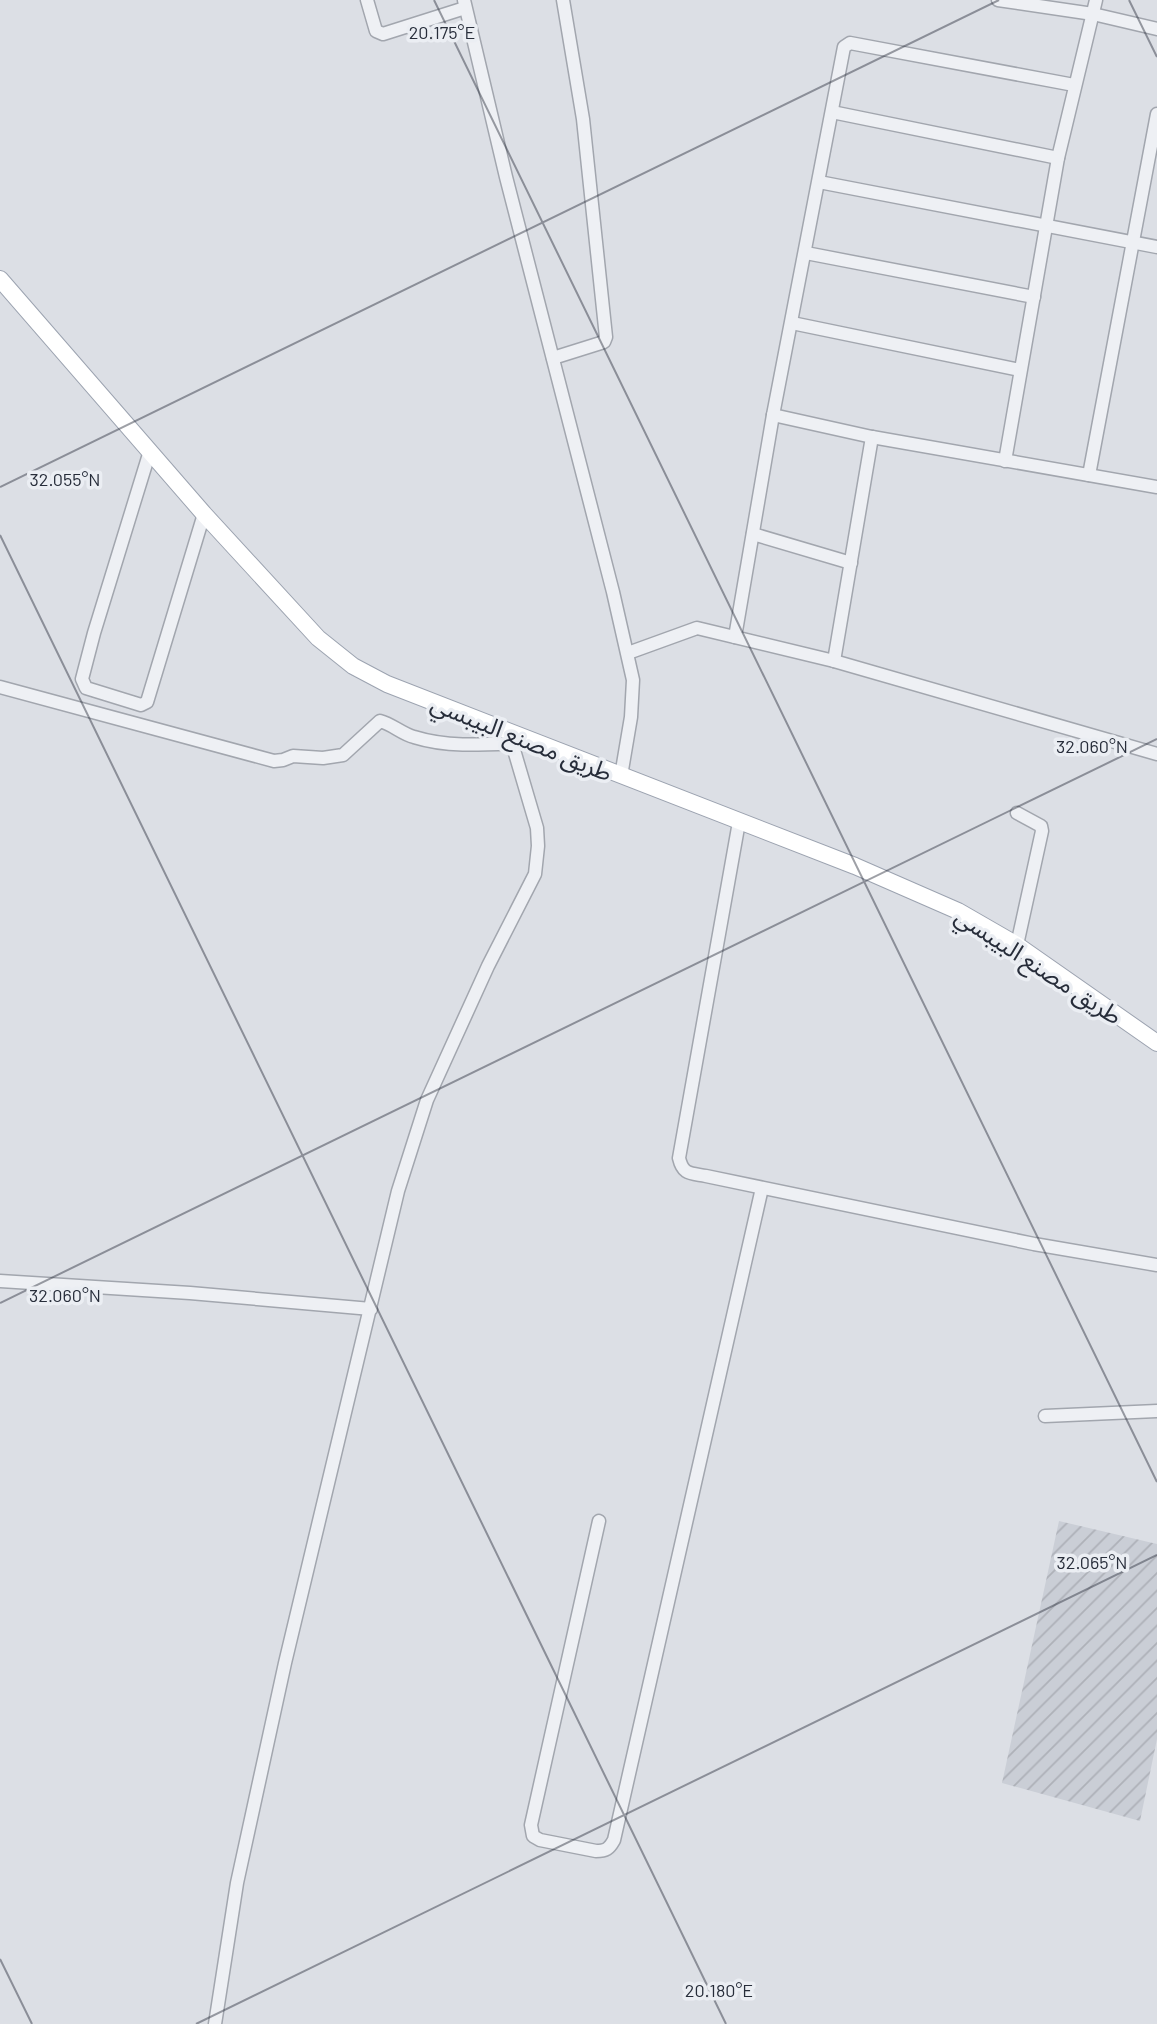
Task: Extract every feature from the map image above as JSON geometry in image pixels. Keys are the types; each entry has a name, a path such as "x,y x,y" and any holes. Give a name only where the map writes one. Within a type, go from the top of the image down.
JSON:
{"main road":[{"name":"طريق مصنع البيبسي","path":"0,279 204,514 318,638 341,658 387,684 491,724 510,738 621,776 855,866 937,901 982,923 1017,945 1157,1043"}],"street":[{"path":"367,0 376,31 383,34 465,4 506,177 628,653 633,680 631,717 621,776"},
{"path":"553,358 604,342 606,337 583,119 564,0"},
{"path":"998,0 1093,15 1157,29"},
{"path":"1005,461 1058,158 1096,0"},
{"path":"735,637 844,47 850,43 1074,85"},
{"path":"832,112 1058,158"},
{"path":"1088,475 1157,114"},
{"path":"819,182 1157,247"},
{"path":"806,253 1034,297"},
{"path":"792,324 1020,370"},
{"path":"774,415 872,437 1157,487"},
{"path":"834,661 872,437"},
{"path":"150,451 94,633 82,679 86,688 141,705 147,702 204,514"},
{"path":"753,534 851,563"},
{"path":"628,653 697,628 834,661 1157,754"},
{"path":"0,687 274,761 293,756 323,758 343,755 380,722 427,741 465,745 510,738 537,828 535,874 466,1014 421,1116 398,1191 285,1663 237,1883 215,2024"},
{"path":"1017,813 1041,826 1042,831 1017,945"},
{"path":"738,822 679,1158 681,1168 686,1172 1034,1244 1157,1265"},
{"path":"599,1521 531,1825 533,1836 540,1840 604,1851 610,1848 614,1840 762,1188"},
{"path":"0,1282 190,1293 371,1309"},
{"path":"1045,1416 1157,1411"}],"shaded area":[{"path":"1059,1521 1157,1544 1157,1739 1140,1821 1002,1783"}]}
